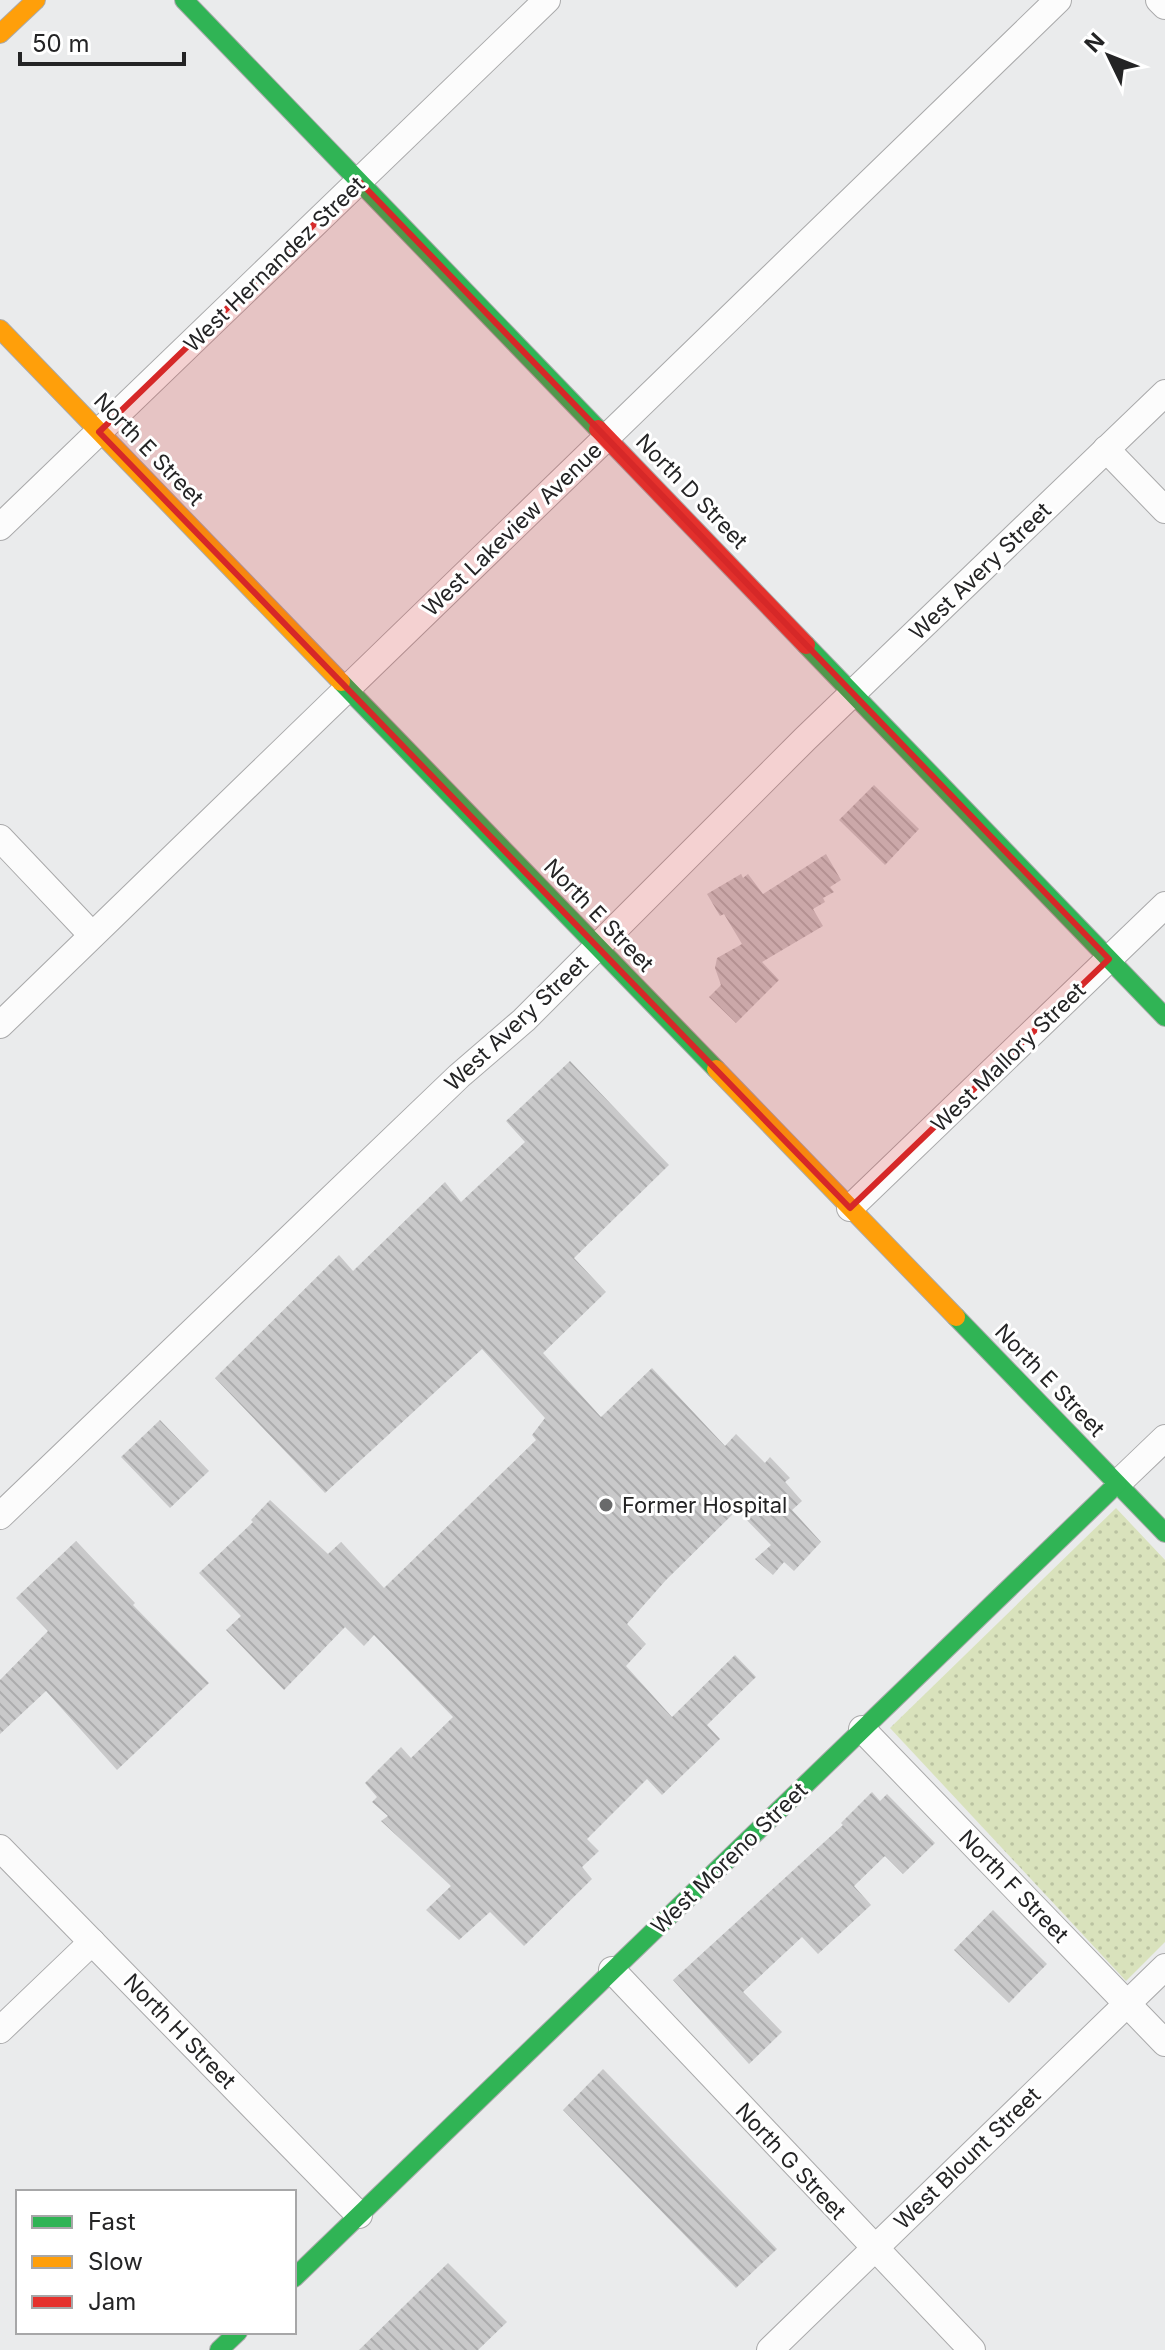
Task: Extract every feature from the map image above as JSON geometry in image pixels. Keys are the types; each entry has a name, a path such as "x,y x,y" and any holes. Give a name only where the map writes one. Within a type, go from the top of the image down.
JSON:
{"street":[{"path":"0,34 36,0"},
{"name":"North D Street","path":"184,0 1165,1017"},
{"name":"West Hernandez Street","path":"0,527 547,0"},
{"name":"West Lakeview Avenue","path":"0,1025 1058,0"},
{"path":"1159,0 1165,6"},
{"name":"North E Street","path":"0,329 1165,1533"},
{"name":"West Avery Street","path":"0,1516 448,1086 524,1020 853,693 1165,393"},
{"path":"1106,449 1165,510"},
{"path":"0,838 92,935"},
{"name":"West Mallory Street","path":"850,1208 1165,905"},
{"name":"West Moreno Street","path":"296,2276 1165,1438"},
{"name":"North F Street","path":"862,1729 1165,2043"},
{"name":"North H Street","path":"0,1848 359,2215"},
{"path":"0,2030 92,1942"},
{"name":"West Blount Street","path":"770,2350 1165,1967"},
{"name":"North G Street","path":"612,1970 972,2350"},
{"path":"219,2350 236,2334"}],"highlighted area":[{"path":"359,181 1109,959 850,1208 99,432"}],"green space":[{"path":"1116,1508 1165,1560 1165,1942 1126,1981 890,1728"}],"building":[{"path":"874,785 919,829 885,865 839,820"},
{"path":"826,854 841,880 830,887 834,892 823,898 825,902 813,909 823,926 762,962 779,980 736,1023 709,997 721,985 715,968 717,958 742,944 724,914 720,916 707,894 741,874 743,878 748,874 763,894"},
{"name":"Former Hospital","path":"570,1061 669,1165 574,1258 606,1292 543,1353 601,1417 652,1368 725,1446 736,1434 765,1463 770,1457 790,1478 785,1482 802,1501 792,1510 821,1542 794,1571 784,1562 773,1575 755,1559 771,1545 737,1510 666,1580 627,1624 646,1644 626,1666 672,1717 735,1655 756,1677 707,1725 720,1739 662,1795 647,1779 587,1839 599,1851 582,1867 592,1879 524,1946 490,1912 459,1940 426,1910 451,1886 381,1821 388,1816 372,1802 377,1797 365,1783 401,1747 411,1758 453,1717 374,1635 364,1646 345,1627 284,1690 226,1630 241,1616 199,1573 253,1522 251,1520 270,1500 328,1554 341,1542 384,1588 536,1440 532,1435 545,1418 482,1349 325,1493 215,1378 339,1255 353,1271 445,1182 461,1202 525,1142 506,1121"},
{"path":"160,1420 209,1471 170,1508 121,1457"},
{"path":"76,1541 209,1683 117,1770 46,1691 0,1734 0,1680 48,1631 16,1598"},
{"path":"872,1792 880,1801 887,1794 935,1843 903,1874 885,1856 854,1886 871,1905 818,1954 802,1937 743,1992 782,2032 749,2064 673,1980 843,1825 841,1823"},
{"path":"993,1910 1047,1964 1009,2003 954,1950"},
{"path":"603,2069 777,2249 736,2288 563,2110"},
{"path":"448,2263 507,2322 478,2350 359,2350"}],"traffic: fast":[{"path":"184,0 598,429"},
{"path":"806,645 1165,1017"},
{"path":"341,682 716,1069"},
{"path":"956,1317 1165,1533"},
{"path":"296,2276 1117,1484"},
{"path":"219,2350 236,2334"}],"traffic: slow":[{"path":"0,34 36,0"},
{"path":"0,329 341,682"},
{"path":"716,1069 956,1317"}],"traffic: jam":[{"path":"598,429 806,645"}],"place":[{"name":"Former Hospital","path":"606,1505"}]}
